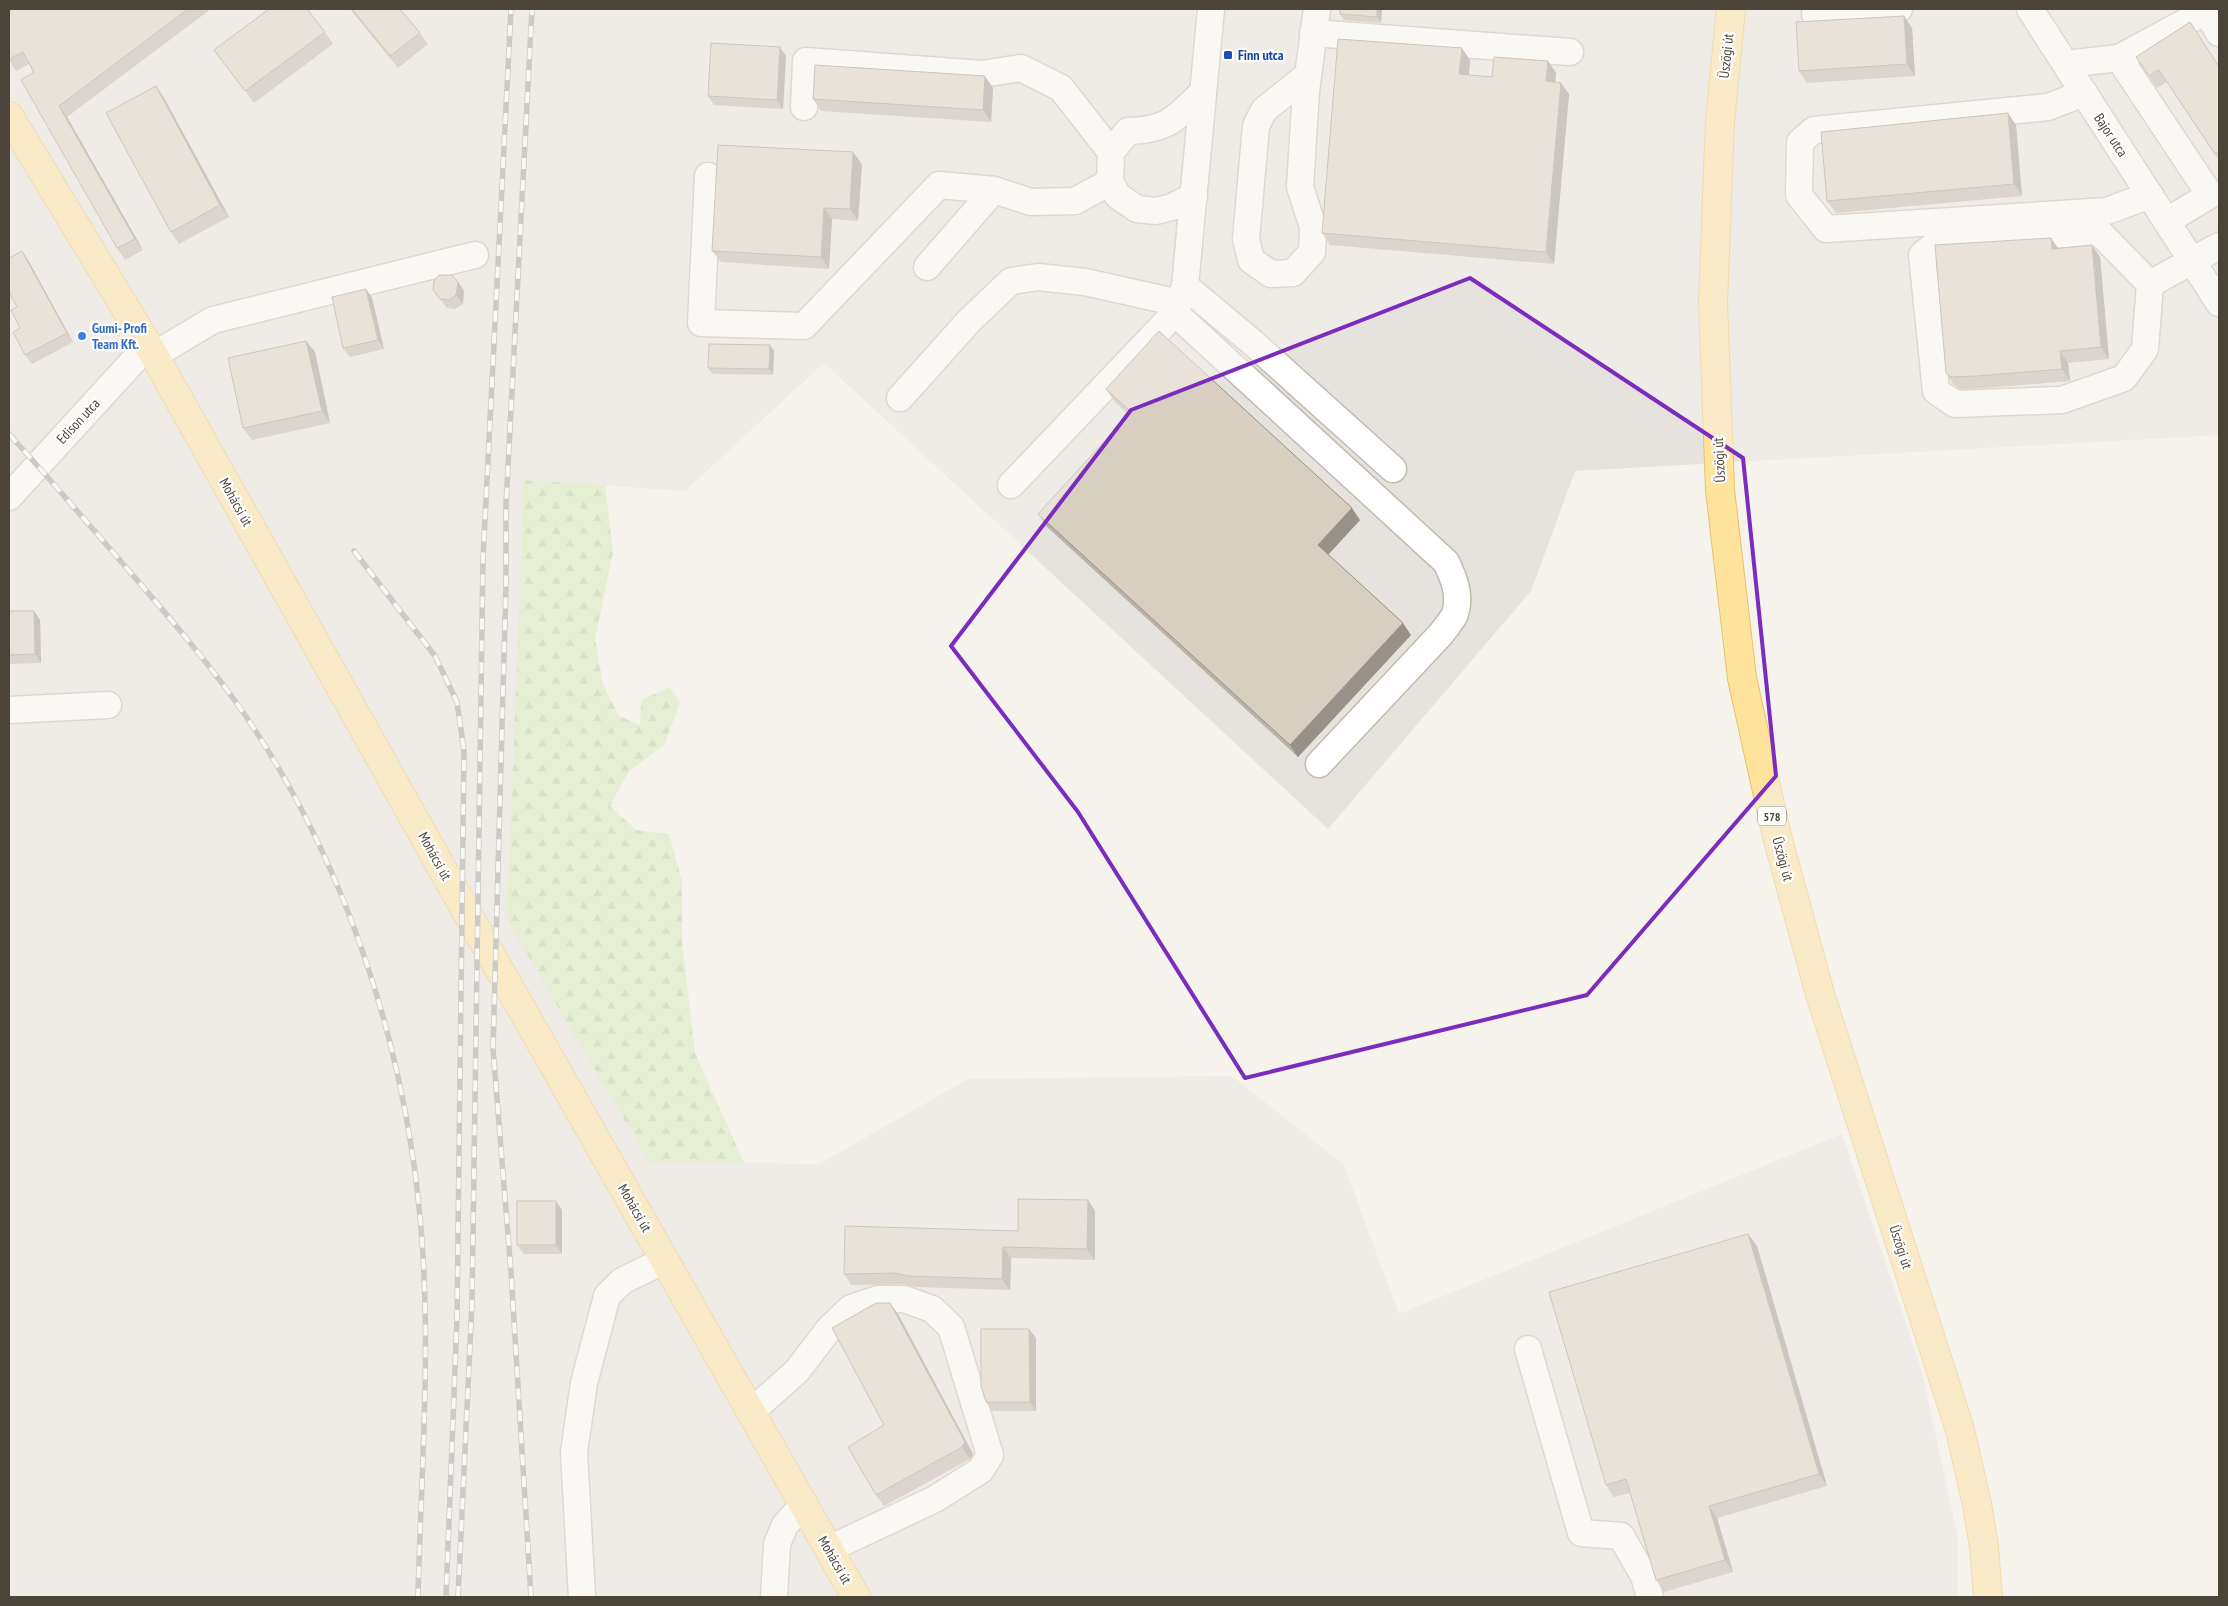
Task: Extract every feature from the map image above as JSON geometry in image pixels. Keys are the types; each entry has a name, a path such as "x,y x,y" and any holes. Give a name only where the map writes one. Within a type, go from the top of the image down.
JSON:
{"main road":[{"name":"Üszögi út","path":"1731,9 1720,121 1713,302 1720,490 1742,678 1777,836 1820,994 1960,1430 1978,1513 1988,1597"},
{"name":"Mohácsi út","path":"9,116 151,350 457,895 856,1597"}],"street":[{"path":"1011,486 1180,301 1194,196 1211,9"},
{"path":"1815,14 1899,9"},
{"name":"Bajor utca","path":"2030,9 2219,302"},
{"path":"2066,64 2119,58 2206,11 2219,32"},
{"path":"1308,75 1264,110 1256,126 1246,239 1251,260 1271,274 1293,273 1312,252 1313,227 1300,187 1308,75 1315,21 1570,52"},
{"path":"2119,58 2215,192 2167,221"},
{"path":"804,107 806,62 982,74 1021,68 1061,88 1111,152"},
{"path":"1194,196 1172,207 1156,211 1137,209 1118,196 1110,182 1111,152 1128,131 1142,131 1169,124 1204,92"},
{"path":"2084,93 2048,107 1814,130 1800,142 1799,195 1826,229 2106,211 2150,195"},
{"path":"708,176 701,322 804,326 939,185 994,190 1031,202 1075,201 1110,182"},
{"path":"928,267 994,190"},
{"path":"2098,232 2150,284 2145,349 2124,378 2062,400 1955,404 1936,391 1922,255 1938,242 2098,232"},
{"path":"2150,284 2219,246"},
{"name":"Edison utca","path":"9,497 151,350 213,320 475,255"},
{"path":"900,398 969,321 1011,281 1038,277 1085,282 1180,301 1252,342 1392,469"},
{"path":"1180,301 1446,562 1454,579 1457,594 1455,614 1441,634 1319,764"},
{"path":"9,710 108,705"},
{"path":"582,1597 574,1452 584,1383 607,1296 622,1281 665,1260"},
{"path":"751,1412 797,1371 829,1329 851,1308 878,1299 904,1299 932,1309 951,1326 990,1456 981,1470 935,1499 829,1549"},
{"path":"1528,1349 1581,1533 1621,1536 1644,1576 1650,1597"},
{"path":"774,1597 777,1544 785,1525 804,1504"}],"highlighted area":[{"path":"1470,278 1743,458 1776,776 1587,995 1245,1078 1078,812 951,646 1131,410"}],"shaded area":[{"path":"9,9 2219,9 2219,435 1575,471 1531,591 1328,829 824,363 685,491 525,480 649,1162 819,1164 968,1079 1232,1076 1344,1165 1399,1314 1842,1134 1921,1368 1958,1538 1958,1597 9,1597"}],"green space":[{"path":"524,480 605,485 613,552 595,639 603,685 619,716 640,725 641,700 670,687 680,703 664,745 629,771 610,806 636,830 669,834 682,881 682,942 695,1053 744,1163 649,1162 507,920"}],"building":[{"path":"9,9 188,9 59,106 135,239 117,248 21,80 34,72 23,52 9,59"},
{"path":"269,9 307,9 325,32 245,91 214,50"},
{"path":"352,9 400,9 420,33 390,56"},
{"path":"1340,9 1377,9 1377,17 1340,14"},
{"path":"1904,16 1907,64 1799,71 1796,22"},
{"path":"2190,22 2219,67 2219,151 2215,154 2159,70 2149,76 2136,57"},
{"path":"1338,39 1462,48 1459,74 1492,77 1494,57 1548,61 1546,81 1561,83 1546,252 1322,233"},
{"path":"711,43 780,47 777,100 708,96"},
{"path":"815,65 985,76 983,110 813,99"},
{"path":"156,86 220,205 171,232 106,113"},
{"path":"2008,113 2014,184 1827,201 1821,132"},
{"path":"718,145 853,152 850,209 824,208 821,257 712,251"},
{"path":"2051,238 2052,249 2092,245 2101,347 2060,351 2062,369 1951,377 1946,373 1935,245"},
{"path":"22,251 67,333 25,355 13,332 20,328 11,310 17,307 9,292 9,258"},
{"path":"439,275 452,275 458,282 456,295 449,300 440,299 433,290 434,281"},
{"path":"366,289 378,340 343,348 332,297"},
{"path":"1159,331 1352,508 1318,545 1403,623 1290,745 1038,514 1131,412 1106,389"},
{"path":"306,341 322,411 243,428 228,358"},
{"path":"709,344 770,345 769,369 708,368"},
{"path":"9,611 34,611 35,654 9,655"},
{"path":"1018,1199 1088,1200 1087,1249 1003,1247 1002,1279 908,1276 896,1273 844,1274 845,1226 1018,1231"},
{"path":"517,1201 556,1201 556,1245 517,1245"},
{"path":"1748,1234 1819,1474 1709,1506 1725,1560 1656,1580 1626,1479 1606,1485 1549,1292"},
{"path":"876,1303 890,1303 965,1442 962,1447 876,1495 848,1447 884,1425 832,1328"},
{"path":"981,1329 1029,1329 1030,1402 986,1402 981,1386"}],"railway":[{"path":"458,1597 472,1303 483,559 511,9"},
{"path":"531,1597 511,1272 493,1049 506,584 506,505 532,9"},
{"path":"9,434 168,616 238,705 275,762 308,822 337,884 362,949 382,1014 399,1081 412,1149 420,1217 425,1311 425,1407 418,1597"},
{"path":"354,551 435,656 457,702 464,751 457,1318 446,1597"}],"place":[{"name":"Finn utca","path":"1228,55"},
{"name":"Gumi- Profi Team Kft.","path":"82,336"}]}
